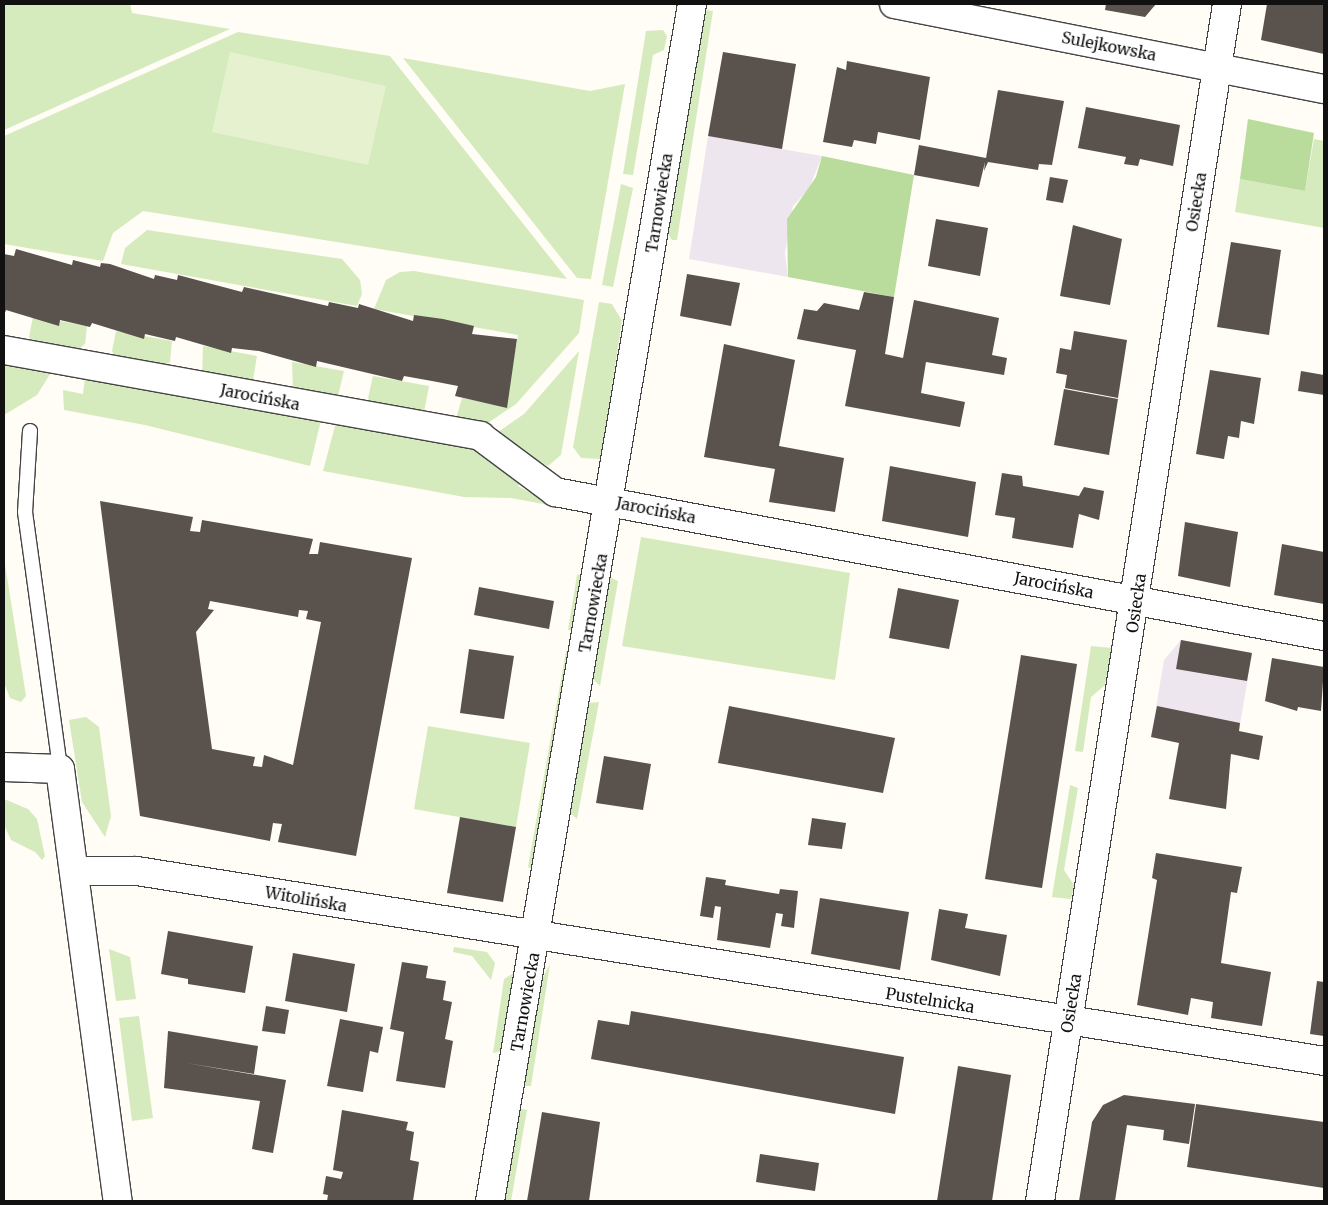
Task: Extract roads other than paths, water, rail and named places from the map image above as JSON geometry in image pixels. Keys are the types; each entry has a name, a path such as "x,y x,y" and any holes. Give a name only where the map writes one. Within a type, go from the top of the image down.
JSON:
{"street":[{"name":"Tarnowiecka","path":"490,1201 610,501 692,4"},
{"name":"Sulejkowska","path":"894,4 1324,89"},
{"name":"Osiecka","path":"1040,1201 1137,601 1227,4"},
{"name":"Jarocińska","path":"4,350 480,436 555,492 1324,636"},
{"path":"4,767 60,769 118,1201"},
{"name":"Witolińska","path":"75,871 137,871 536,938"},
{"name":"Pustelnicka","path":"536,938 1068,1023 1324,1061"}],"lane":[{"path":"30,431 25,512 60,769"}]}
